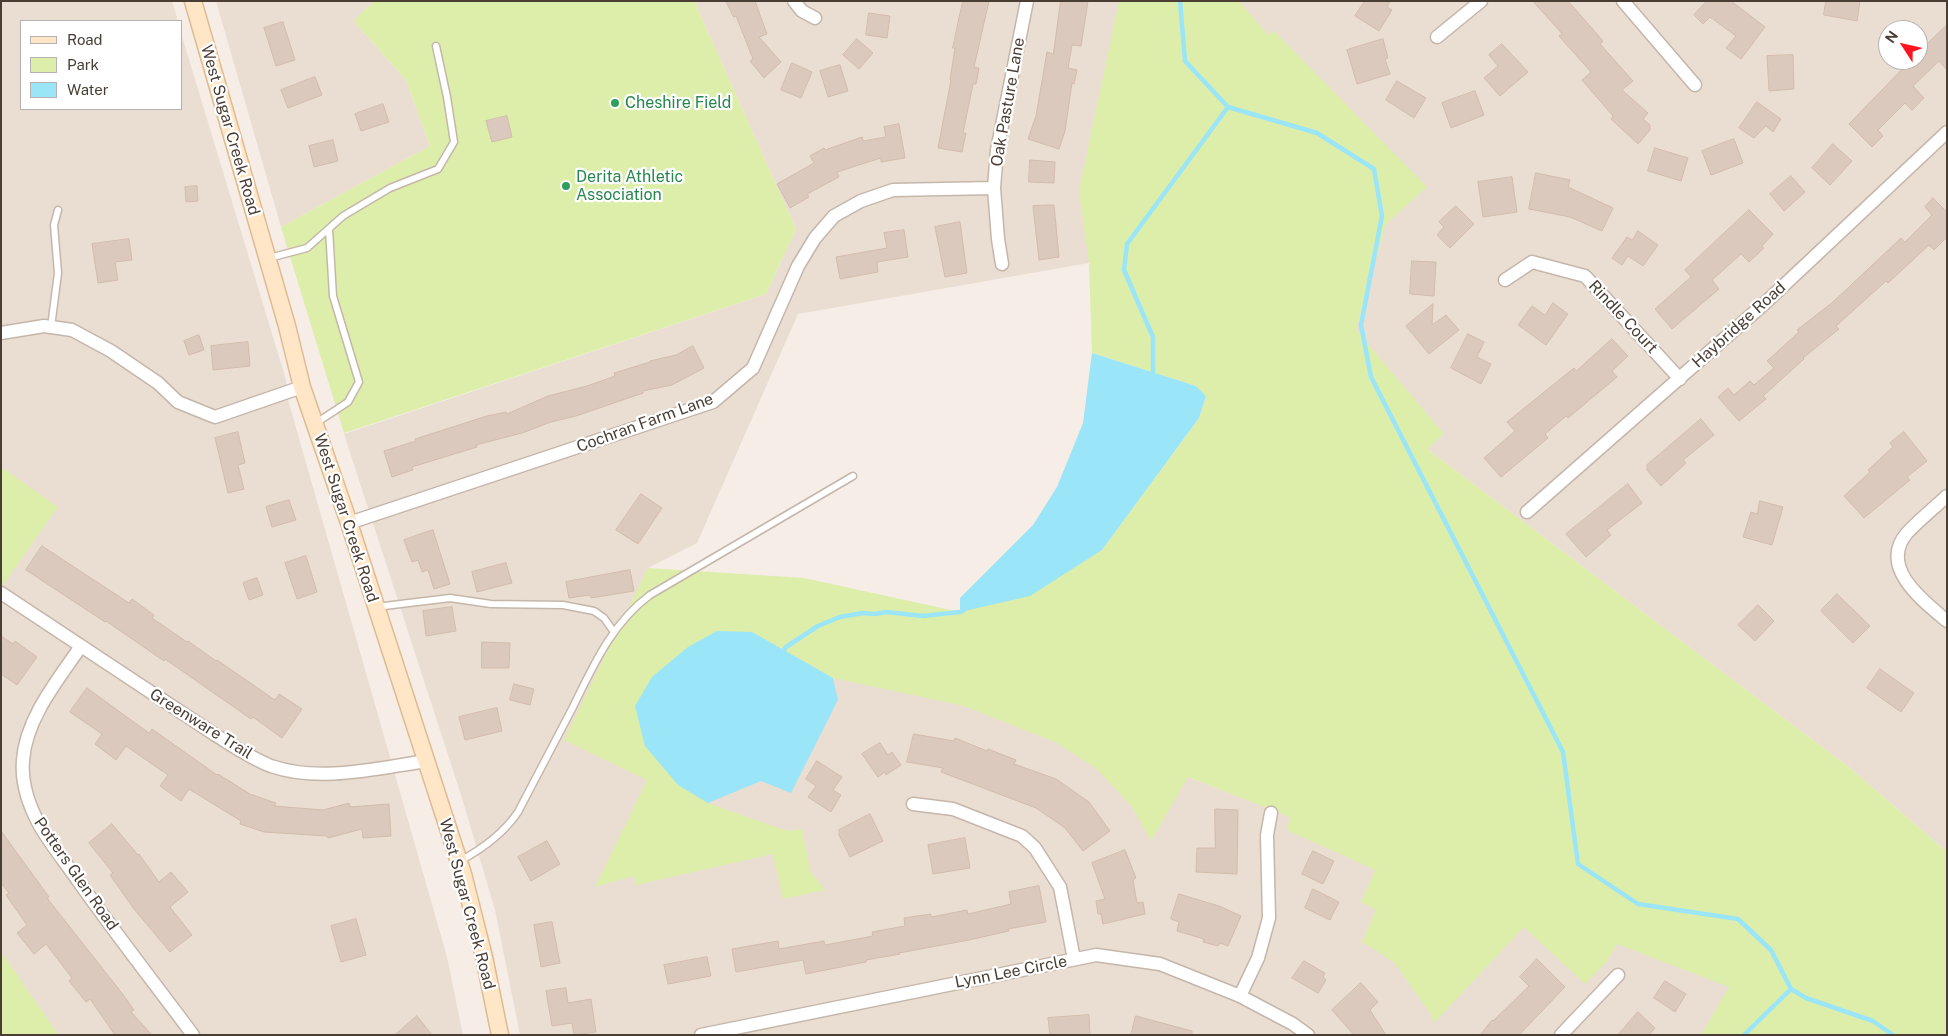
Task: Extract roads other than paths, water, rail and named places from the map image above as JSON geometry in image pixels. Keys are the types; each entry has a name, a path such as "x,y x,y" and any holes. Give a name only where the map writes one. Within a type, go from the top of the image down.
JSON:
{"main road":[{"name":"West Sugar Creek Road","path":"193,1 302,387 349,523 459,862 484,957 500,1035"}],"street":[{"path":"794,1 802,11 815,18"},
{"name":"Oak Pasture Lane","path":"1002,264 994,188 996,150 1027,1"},
{"path":"1437,37 1481,1"},
{"path":"1623,1 1695,85"},
{"name":"Haybridge Road","path":"1527,512 1765,303 1947,132"},
{"name":"Cochran Farm Lane","path":"349,523 713,402 753,368 798,266 815,238 834,216 860,201 893,190 994,188"},
{"name":"Rindle Court","path":"1505,280 1532,262 1585,276 1680,379"},
{"path":"1,333 44,326 72,330 111,351 158,383 178,402 215,416 302,387"},
{"path":"1947,496 1906,534 1900,544 1898,556 1904,579 1926,603 1947,621"},
{"name":"Greenware Trail","path":"1,593 248,756 271,766 300,772 330,773 427,761"},
{"name":"Potters Glen Road","path":"81,646 41,706 30,731 23,759 24,783 31,807 40,826 95,904 193,1035"},
{"path":"913,804 953,809 1022,836 1035,848 1060,887 1074,959"},
{"path":"1240,996 1258,958 1269,918 1267,835 1272,813"},
{"name":"Lynn Lee Circle","path":"701,1035 1096,955 1160,964 1240,996 1293,1024 1308,1035"},
{"path":"1561,1035 1618,975"}],"lane":[{"path":"267,259 307,248 343,216 390,188 438,169 454,142 436,46"},
{"path":"51,327 58,272 54,225 58,210"},
{"path":"315,424 348,402 359,382 334,296 329,229"},
{"path":"459,862 480,850 512,822 593,666 614,632 636,605 853,476"},
{"path":"375,607 450,598 491,604 563,605 594,611 604,618 614,632"}],"water":[{"path":"1092,353 1196,386 1206,396 1199,418 1102,550 1030,596 960,612 960,598 1033,525 1057,487 1083,423"},
{"path":"717,631 752,632 833,678 838,700 791,793 761,781 708,803 678,785 645,746 635,706 652,677 688,647"}],"waterway":[{"path":"1180,1 1185,61 1228,107 1317,133 1374,169 1382,216 1361,325 1371,377 1563,752 1578,864 1638,904 1738,919 1771,950 1791,989 1806,998 1873,1021 1893,1035"},
{"path":"1153,376 1153,337 1124,270 1127,244 1228,107"},
{"path":"782,653 786,647 818,626 840,617 886,612 923,616 964,610"},
{"path":"1744,1035 1791,989"}],"place":[{"name":"Cheshire Field","path":"615,103"},
{"name":"Derita Athletic Association","path":"566,186"}]}
